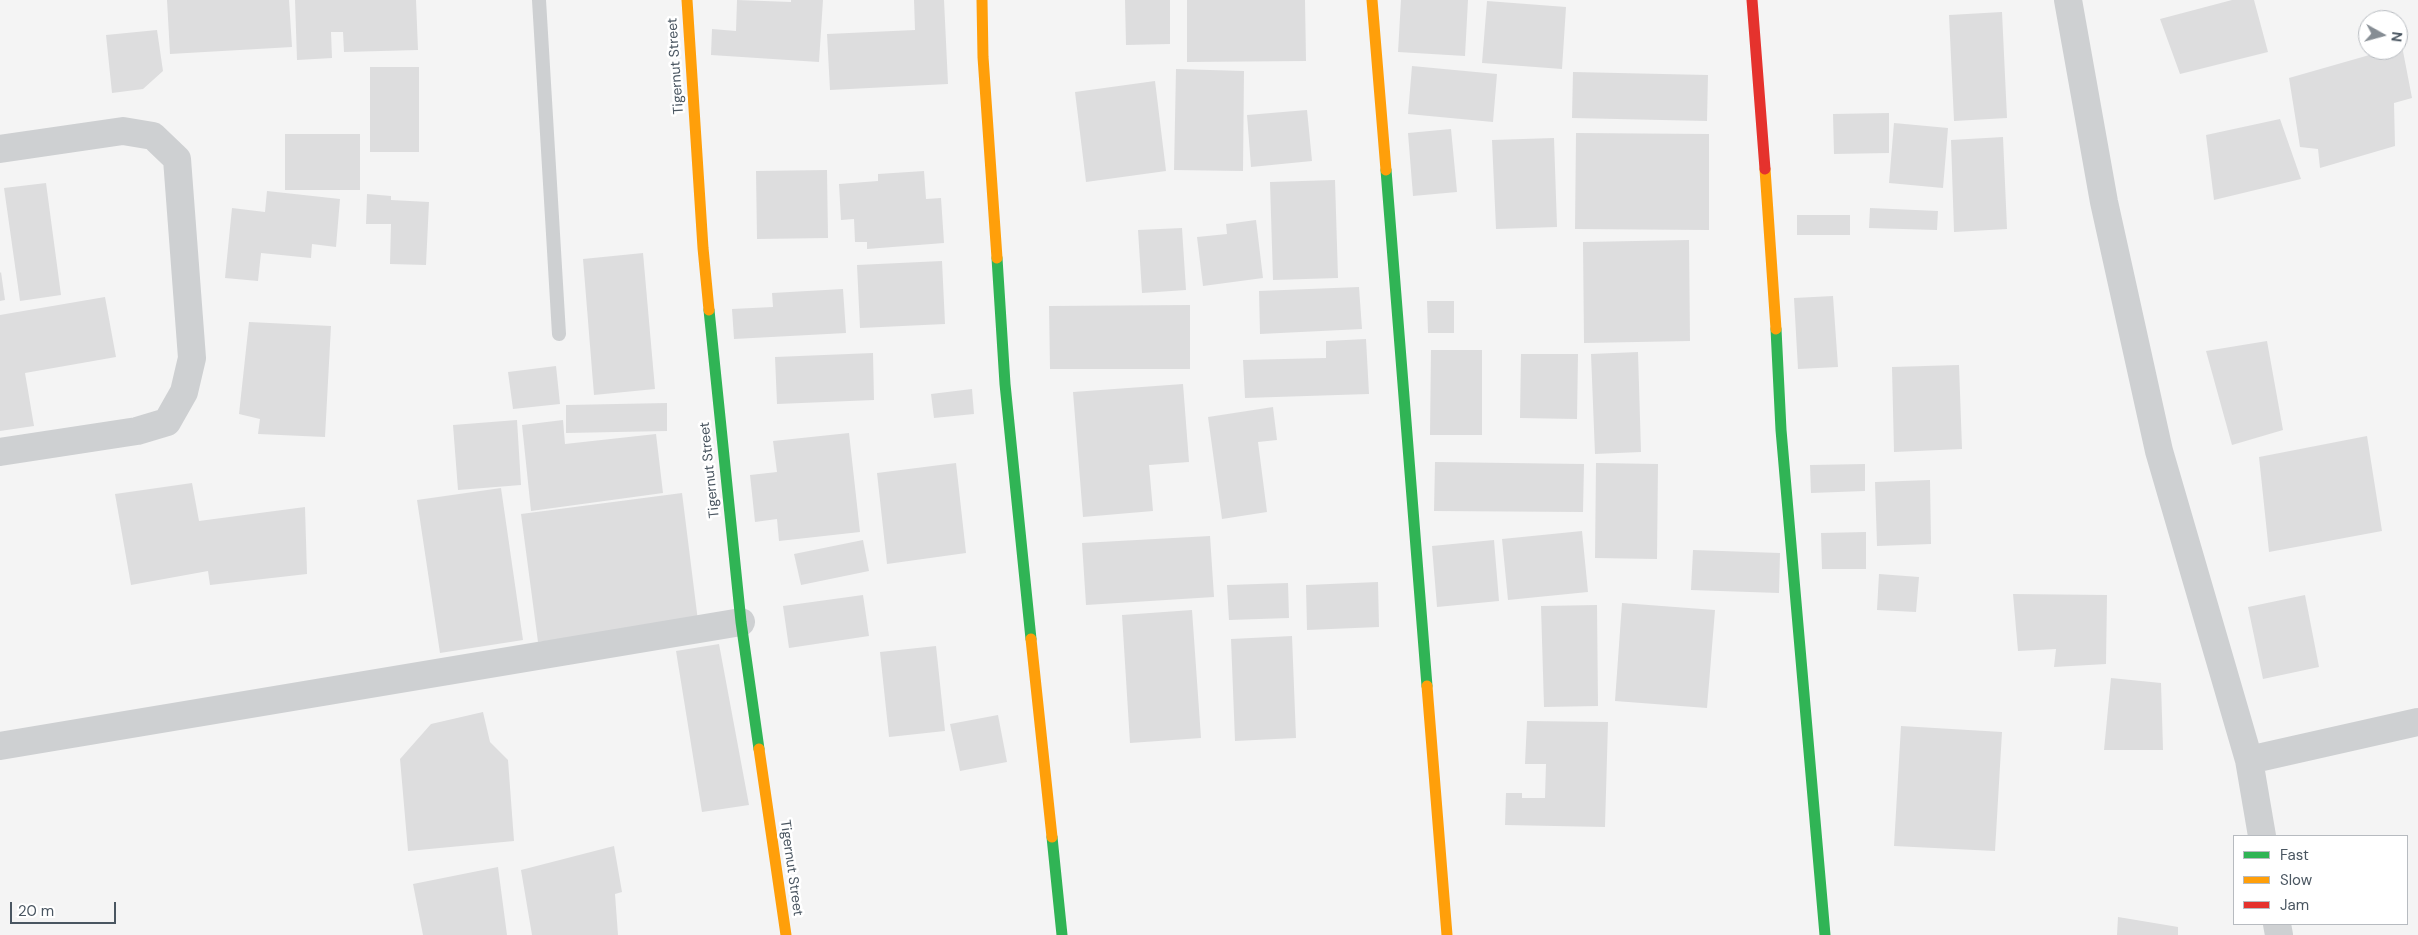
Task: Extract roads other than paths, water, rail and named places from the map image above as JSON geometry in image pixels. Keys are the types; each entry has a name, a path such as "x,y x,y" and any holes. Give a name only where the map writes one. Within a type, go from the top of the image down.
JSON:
{"street":[{"name":"Tigernut Street","path":"687,0 703,248 740,622 786,935"},
{"path":"982,0 983,57 1005,384 1062,935"},
{"path":"1372,0 1447,935"},
{"path":"1752,0 1774,284 1782,440 1825,935"},
{"path":"2068,0 2104,202 2159,451 2248,760 2262,835"},
{"path":"0,149 123,131 153,136 177,159 192,358 184,392 167,422 137,431 0,452"},
{"path":"0,746 740,622"},
{"path":"2248,760 2418,722"}],"lane":[{"path":"539,0 559,334"}]}
